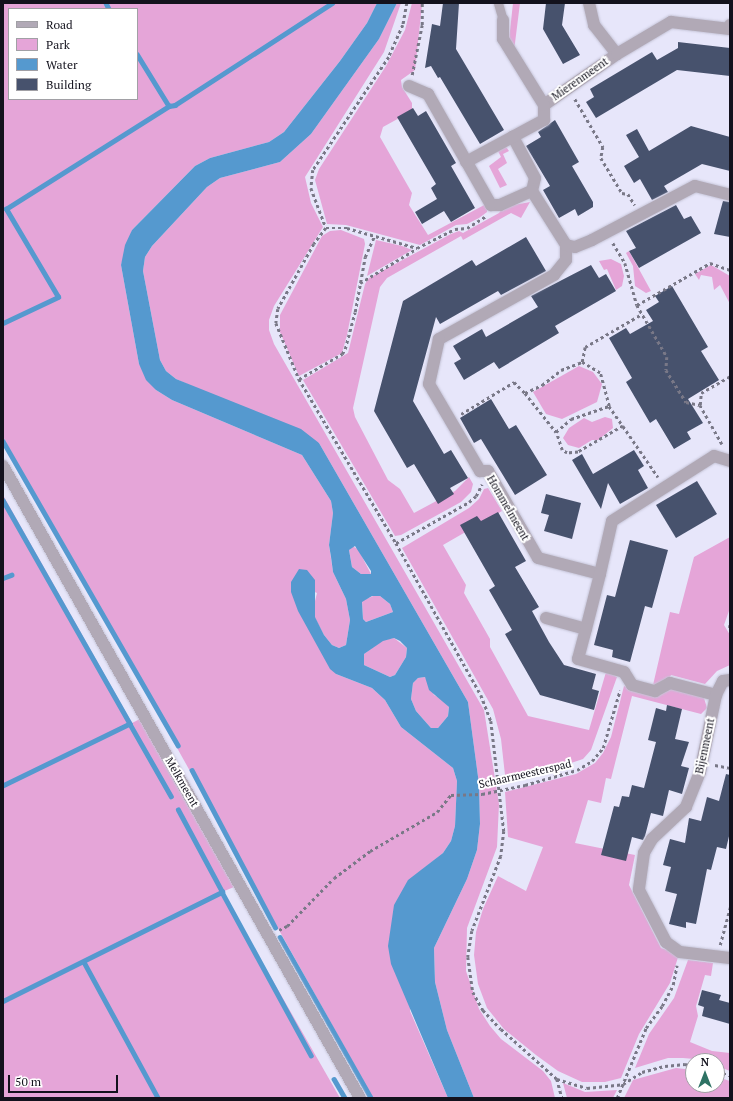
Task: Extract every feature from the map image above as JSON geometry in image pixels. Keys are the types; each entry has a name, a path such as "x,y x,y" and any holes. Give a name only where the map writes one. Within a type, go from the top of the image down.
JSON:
{"street":[{"path":"498,3 503,20"},
{"name":"Mierenmeent","path":"589,3 594,24 617,54"},
{"name":"Mierenmeent","path":"466,162 544,120 544,105 503,39 503,20"},
{"name":"Mierenmeent","path":"544,105 617,54 671,22 730,29 730,26"},
{"path":"409,86 428,94 491,205 500,205 532,191"},
{"path":"513,137 535,178 532,191 566,245 575,247 695,186 730,195"},
{"name":"Hommelmeent","path":"566,245 566,260 554,275 439,339 429,384 480,471 488,471 538,558 600,574"},
{"path":"716,695 670,683 655,690 632,685 624,672 578,659 612,521 714,456 730,461"},
{"name":"Melkmeent","path":"3,466 360,1098"},
{"path":"546,618 586,630"},
{"name":"Bijenmeent","path":"680,952 666,942 639,890 644,853 652,839 686,807 700,772 716,695 723,681 730,680"},
{"path":"680,952 717,955 730,958"}],"path":[{"path":"326,228 311,188 313,170 389,57 403,25 407,3"},
{"path":"409,86 422,25 422,3"},
{"path":"568,88 603,147 601,158 622,193 628,194 640,214"},
{"path":"360,283 417,248 455,229 468,228 479,222 488,214 491,205"},
{"path":"326,228 347,228 374,237 417,248"},
{"path":"326,228 314,244 278,309 276,323 280,338 299,379 396,543 481,695 491,721 501,789 503,844 501,856 472,931 468,957 473,992 483,1010 501,1029 557,1079 588,1088 623,1084 642,1072 685,1064"},
{"path":"607,232 625,263 637,305 667,357 666,370 686,402 700,405"},
{"path":"299,379 342,354 356,312 365,257 374,237"},
{"path":"637,305 710,263 730,270"},
{"path":"582,362 585,347 642,314"},
{"path":"525,393 542,385 561,370 582,362"},
{"path":"582,362 600,373 609,406 666,488"},
{"path":"723,446 700,405 701,393 730,376"},
{"path":"450,420 514,382 525,393 556,432 562,450 567,453 578,452 623,426"},
{"path":"556,432 571,419 609,406"},
{"path":"396,543 476,496 488,471"},
{"name":"Schaarmeesterspad","path":"269,936 288,926 334,878 370,851 437,812 451,795 482,794 567,774 592,761 607,738 624,672"},
{"path":"717,955 730,907"},
{"path":"616,1098 646,1028 672,985 680,952"},
{"path":"557,1079 562,1098"}],"green space":[{"path":"3,3 377,3 367,23 340,61 284,132 269,142 210,158 195,166 132,230 121,265 139,364 156,390 172,400 302,455 331,501 333,513 329,545 333,572 346,599 350,620 346,645 339,648 332,645 324,635 315,618 314,605 317,593 291,582 336,674 372,688 385,700 401,727 453,768 457,781 455,826 451,841 443,853 408,881 410,1011 448,1098 373,1098 3,437"},
{"path":"397,3 401,3 384,52 305,177 311,203 323,227 274,306 269,320 269,330 274,344 484,710 499,804 497,847 467,928 466,971 479,1009 490,1026 501,1039 543,1071 551,1081 555,1098 474,1098 447,1030 435,982 434,948 467,879 477,850 480,824 479,784 468,702 319,443 176,379 166,371 160,360 143,271 145,257 152,246 207,187 220,178 280,162 311,134 379,39"},
{"path":"412,3 422,3 415,70 401,80 402,87 412,103 412,111 383,127 380,137 412,193 409,205 428,235 488,203 487,212 479,218 467,224 456,225 420,245 346,225 327,224 315,180 319,169 386,66 405,30"},
{"path":"513,3 520,3 514,51 509,40"},
{"path":"504,144 509,151 503,154 507,163 498,169 507,185 500,188 489,166 501,157 497,149"},
{"path":"530,202 521,218 511,213 463,240 461,236 387,278 380,287 353,408 355,417 388,480 400,489 414,513 455,491 469,477 473,484 471,492 461,502 401,535 395,536 303,380 348,353 365,284 369,278 451,234 459,231 463,233 499,213 503,207"},
{"path":"341,230 364,239 365,244 342,353 299,376 280,332 280,315 322,236 330,231"},
{"path":"376,240 402,246 412,250 367,276"},
{"path":"629,251 651,291 646,293 635,286 633,266 626,253"},
{"path":"611,259 621,264 624,276 622,286 616,290 607,269 604,270 599,261"},
{"path":"711,265 730,276 730,304 720,285 714,290 712,277 701,275 699,280 695,274"},
{"path":"579,366 593,372 602,384 597,402 562,419 546,414 533,392"},
{"path":"605,417 612,419 613,428 598,440 592,440 579,448 568,445 563,438 569,428 584,418 592,422"},
{"path":"488,488 502,511 443,545 466,585 464,593 490,639 490,647 528,716 589,730 606,672 617,677 591,750 583,759 565,765 505,775 501,739 493,709 402,548 469,508 479,499 484,489"},
{"path":"3,495 132,723 140,719 234,887 222,892 340,1098 3,1098"},
{"path":"730,537 730,608 724,625 730,635 730,665 717,671 705,684 671,675 669,679 653,685 670,612 679,614 694,557"},
{"path":"352,546 358,549 371,574 361,574 352,567 349,550"},
{"path":"373,596 380,596 390,604 393,612 366,622 363,619 362,601"},
{"path":"394,638 407,648 406,657 395,675 390,677 364,665 364,654 383,640"},
{"path":"425,677 434,695 443,700 449,707 448,716 438,728 431,728 416,711 411,699 413,683 418,678"},
{"path":"624,686 657,695 672,688 700,695 704,698 707,708 701,714 632,696 611,779 606,778 601,803 588,800 575,843 635,855 629,885 661,948 679,954 670,983 639,1034 621,1078 605,1082 582,1082 558,1071 536,1055 504,1029 487,1008 478,984 474,955 476,932 483,909 498,876 526,891 543,847 508,837 505,792 576,774 595,763 603,753 611,737"},
{"path":"688,960 713,963 711,976 705,975 696,1006 698,1016 690,1042 712,1051 730,1053 730,1071 725,1069 725,1053 685,1053 685,1058 668,1058 635,1068 649,1034 674,998"},
{"path":"676,1068 685,1069 685,1093 725,1093 725,1079 730,1081 730,1098 624,1098 633,1080"},
{"path":"563,1083 585,1092 617,1090 613,1098 567,1098"}],"water":[{"path":"377,3 397,3 379,39 311,134 280,162 220,178 207,187 152,246 145,257 143,271 160,360 166,371 176,379 301,429 319,443 468,702 479,784 480,824 477,850 467,879 434,948 435,982 447,1030 474,1098 448,1098 391,964 388,946 394,905 408,880 443,853 451,841 455,826 457,781 453,768 401,727 385,700 372,688 336,674 330,669 298,611 291,592 291,582 299,569 307,570 315,580 315,617 324,635 332,645 339,648 346,645 350,620 346,599 333,572 329,545 333,513 331,501 302,455 172,400 156,390 146,380 139,364 121,265 125,245 132,230 195,166 210,158 269,142 284,132 340,61 367,23","holes":["355,546 371,571 371,574 361,574 352,567 349,550","372,596 380,596 390,604 393,612 366,622 363,619 362,602","394,638 400,641 407,648 406,657 395,675 390,677 364,665 364,654 383,641","425,677 429,690 449,707 448,716 438,728 431,728 416,711 411,699 413,683 418,678"]}],"building":[{"path":"443,3 459,3 456,49 504,130 480,144 440,77 438,78 431,66 425,68 432,24 440,26"},
{"path":"546,3 565,3 562,25 580,55 563,64 543,29"},
{"path":"678,42 730,48 730,76 677,70 596,118 586,102 594,97 590,89 652,52 657,60 678,48"},
{"path":"413,108 418,116 426,111 456,163 451,166 475,208 451,222 444,211 422,224 415,212 437,199 431,188 436,184 397,117"},
{"path":"555,120 579,162 572,166 593,202 593,207 578,216 575,209 559,218 543,190 550,186 526,146 541,137 538,132"},
{"path":"691,126 730,137 730,171 702,164 664,186 668,192 652,200 640,179 634,183 624,166 639,157 626,135 637,129 649,151"},
{"path":"723,201 730,202 730,237 714,234"},
{"path":"676,205 684,219 691,216 701,233 639,268 629,251 636,248 626,231"},
{"path":"526,237 546,271 501,295 498,291 440,324 436,317 413,401 444,454 451,450 468,478 450,488 454,494 438,504 414,464 407,468 374,411 403,301 472,260 476,266"},
{"path":"591,265 599,278 606,274 616,291 555,326 559,333 499,369 494,362 464,380 454,363 461,359 453,346 482,329 486,337 538,307 531,296"},
{"path":"672,286 708,347 701,351 719,380 688,399 703,423 687,432 691,439 674,449 656,419 650,423 626,382 632,378 609,338 626,328 630,334 653,321 646,310 659,302 655,296"},
{"path":"491,399 509,429 516,425 547,475 515,495 481,439 474,443 460,418"},
{"path":"634,450 644,466 638,470 648,488 620,504 608,483 601,509 572,460 582,454 593,474"},
{"path":"697,481 717,514 676,538 656,505"},
{"path":"546,494 581,503 572,539 544,531 549,515 541,513"},
{"path":"498,512 526,561 515,567 539,607 532,611 549,642 564,665 596,674 592,689 599,691 594,710 540,695 505,634 512,630 489,590 495,586 460,525 477,516 481,521"},
{"path":"630,540 668,550 652,608 645,606 630,662 612,657 613,650 594,645 607,595 615,597"},
{"path":"667,705 682,709 675,739 689,742 681,766 689,768 682,794 669,790 663,816 651,813 643,840 632,837 626,861 601,855 614,806 619,807 622,796 629,797 632,785 644,788 656,742 648,740 656,708 666,711"},
{"path":"726,774 730,775 730,832 726,849 717,847 711,870 707,869 696,924 686,922 686,928 669,924 677,894 665,891 671,867 663,865 670,839 685,843 689,818 701,821 707,797 719,801"},
{"path":"702,990 721,995 719,1000 730,1003 730,1024 702,1016 704,1007 698,1005"}],"waterway":[{"path":"106,3 108,8"},
{"path":"3,323 58,297 6,209 169,106 175,105 332,3"},
{"path":"138,56 169,106"},
{"path":"3,441 178,745"},
{"path":"3,500 130,724 3,786"},
{"path":"3,578 11,575"},
{"path":"130,724 171,796"},
{"path":"192,770 275,927"},
{"path":"3,1001 222,892 178,810"},
{"path":"222,892 311,1055"},
{"path":"280,937 371,1098"},
{"path":"84,962 158,1098"},
{"path":"334,1079 345,1098"}]}
